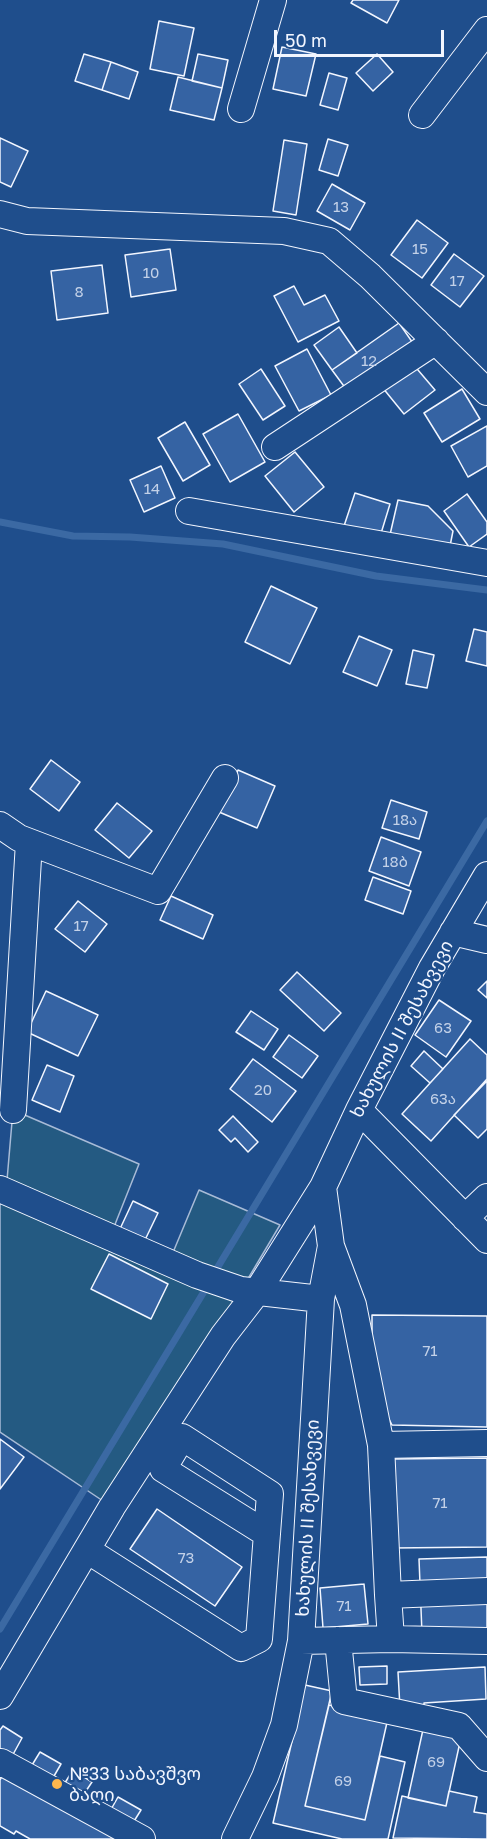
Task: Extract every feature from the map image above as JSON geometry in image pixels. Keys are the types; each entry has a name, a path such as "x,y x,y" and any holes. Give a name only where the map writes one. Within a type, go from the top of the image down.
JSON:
{"street":[{"path":"241,109 273,0"},
{"path":"422,115 487,30"},
{"path":"0,214 27,221 284,231 329,241 370,276 487,392"},
{"path":"275,447 436,341"},
{"path":"189,511 487,563"},
{"path":"0,825 19,838 158,891 225,778"},
{"path":"13,1110 29,842"},
{"name":"ხახულის II შესახვევი","path":"0,1696 87,1550 223,1335 257,1292 323,1187 359,1110 432,968 487,874"},
{"path":"453,932 487,940"},
{"path":"359,1110 487,1240"},
{"name":"ხახულის II შესახვევი","path":"235,1839 265,1777 284,1725 301,1641 321,1299 331,1245 323,1187"},
{"path":"0,1189 208,1279 241,1290 321,1299"},
{"path":"465,1218 487,1197"},
{"path":"331,1245 352,1305 381,1445 391,1638"},
{"path":"381,1445 487,1443"},
{"path":"87,1550 242,1648 259,1639 267,1534"},
{"path":"388,1595 487,1591"},
{"path":"301,1641 391,1638 487,1641"},
{"path":"338,1640 344,1701 459,1726 487,1758"},
{"path":"0,1764 1,1762 142,1839"}],"shaded area":[{"path":"13,1110 139,1164 110,1237 169,1262 199,1190 280,1225 112,1507 0,1432 0,1205 6,1192"}],"building":[{"path":"353,0 399,0 387,23 351,3"},
{"path":"159,21 194,28 184,76 150,69"},
{"path":"282,47 316,54 306,96 273,89"},
{"path":"84,54 111,62 102,90 75,81"},
{"path":"198,54 228,60 222,88 192,81"},
{"path":"377,54 393,72 373,91 356,73"},
{"path":"111,62 138,72 129,99 102,90"},
{"path":"329,73 347,78 338,110 320,105"},
{"path":"178,77 222,88 214,120 170,110"},
{"path":"0,138 28,151 11,187 0,182"},
{"path":"328,139 348,145 338,176 319,170"},
{"path":"284,140 307,144 296,215 273,211"},
{"path":"332,184 365,203 350,230 317,211"},
{"path":"417,220 448,243 422,278 391,255"},
{"path":"170,249 176,290 131,297 125,255"},
{"path":"454,254 484,276 460,307 431,285"},
{"path":"102,265 108,313 57,320 51,271"},
{"path":"294,286 304,305 325,295 339,321 298,342 274,296"},
{"path":"399,323 415,346 349,393 332,370"},
{"path":"339,327 357,353 332,370 314,345"},
{"path":"307,349 331,395 299,411 275,366"},
{"path":"412,363 435,390 404,414 382,387"},
{"path":"261,369 285,406 263,420 239,384"},
{"path":"462,389 480,419 442,442 424,413"},
{"path":"238,414 265,462 230,482 203,434"},
{"path":"185,422 210,465 183,481 158,438"},
{"path":"487,426 487,466 468,477 451,446"},
{"path":"295,452 324,487 294,512 265,476"},
{"path":"161,466 175,498 144,512 130,480"},
{"path":"355,493 390,504 379,540 343,529"},
{"path":"467,494 487,522 487,534 469,547 444,511"},
{"path":"398,500 428,506 453,531 449,551 389,539"},
{"path":"271,586 317,608 290,664 245,642"},
{"path":"474,629 487,632 487,666 466,661"},
{"path":"359,636 392,650 377,686 343,672"},
{"path":"413,650 434,655 427,688 406,684"},
{"path":"51,760 80,782 59,811 30,789"},
{"path":"238,770 275,786 257,828 219,812"},
{"path":"391,800 427,812 419,839 382,828"},
{"path":"117,803 152,831 129,858 95,830"},
{"path":"381,837 421,852 409,886 369,871"},
{"path":"373,877 411,891 403,914 365,900"},
{"path":"171,896 213,915 203,939 160,920"},
{"path":"78,901 107,924 85,952 55,929"},
{"path":"297,972 341,1013 324,1031 280,990"},
{"path":"487,981 487,998 478,990"},
{"path":"46,991 98,1015 78,1056 27,1032"},
{"path":"439,1000 471,1021 446,1057 415,1035"},
{"path":"251,1011 278,1029 264,1050 236,1032"},
{"path":"289,1035 318,1056 302,1078 273,1057"},
{"path":"470,1039 487,1055 487,1079 431,1141 402,1114"},
{"path":"424,1051 443,1069 430,1083 411,1066"},
{"path":"253,1059 296,1091 272,1122 230,1089"},
{"path":"47,1065 74,1076 60,1112 32,1100"},
{"path":"487,1081 487,1129 478,1138 454,1115"},
{"path":"233,1116 258,1142 248,1152 235,1138 231,1142 219,1130"},
{"path":"133,1201 158,1213 144,1242 119,1231"},
{"path":"109,1254 168,1284 151,1319 91,1289"},
{"path":"372,1315 487,1316 487,1427 392,1425 372,1386"},
{"path":"0,1439 24,1457 0,1489"},
{"path":"487,1458 487,1547 393,1548 393,1459"},
{"path":"157,1509 242,1567 215,1606 130,1549"},
{"path":"487,1557 487,1631 422,1634 419,1559"},
{"path":"364,1584 368,1624 323,1628 320,1588"},
{"path":"387,1666 387,1684 360,1685 359,1667"},
{"path":"485,1667 486,1699 424,1703 424,1707 400,1708 398,1672"},
{"path":"305,1685 332,1691 305,1806 365,1820 380,1756 405,1762 388,1839 342,1839 273,1823"},
{"path":"329,1705 388,1718 365,1820 305,1806"},
{"path":"424,1725 462,1733 446,1806 408,1798"},
{"path":"3,1726 22,1738 10,1760 0,1754 0,1730"},
{"path":"40,1752 61,1764 50,1783 29,1770"},
{"path":"73,1770 92,1782 82,1797 63,1786"},
{"path":"4,1773 115,1839 30,1839 0,1826 0,1780"},
{"path":"449,1791 477,1797 474,1812 487,1814 487,1839 393,1838 402,1796 446,1806"},
{"path":"118,1797 141,1810 131,1826 109,1813"}],"waterway":[{"path":"0,522 73,536 130,537 223,544 376,576 487,590"},
{"path":"213,1275 487,821"},
{"path":"0,1629 208,1285"}],"place":[{"name":"№33 საბავშვო ბაღი","path":"57,1784"}]}
